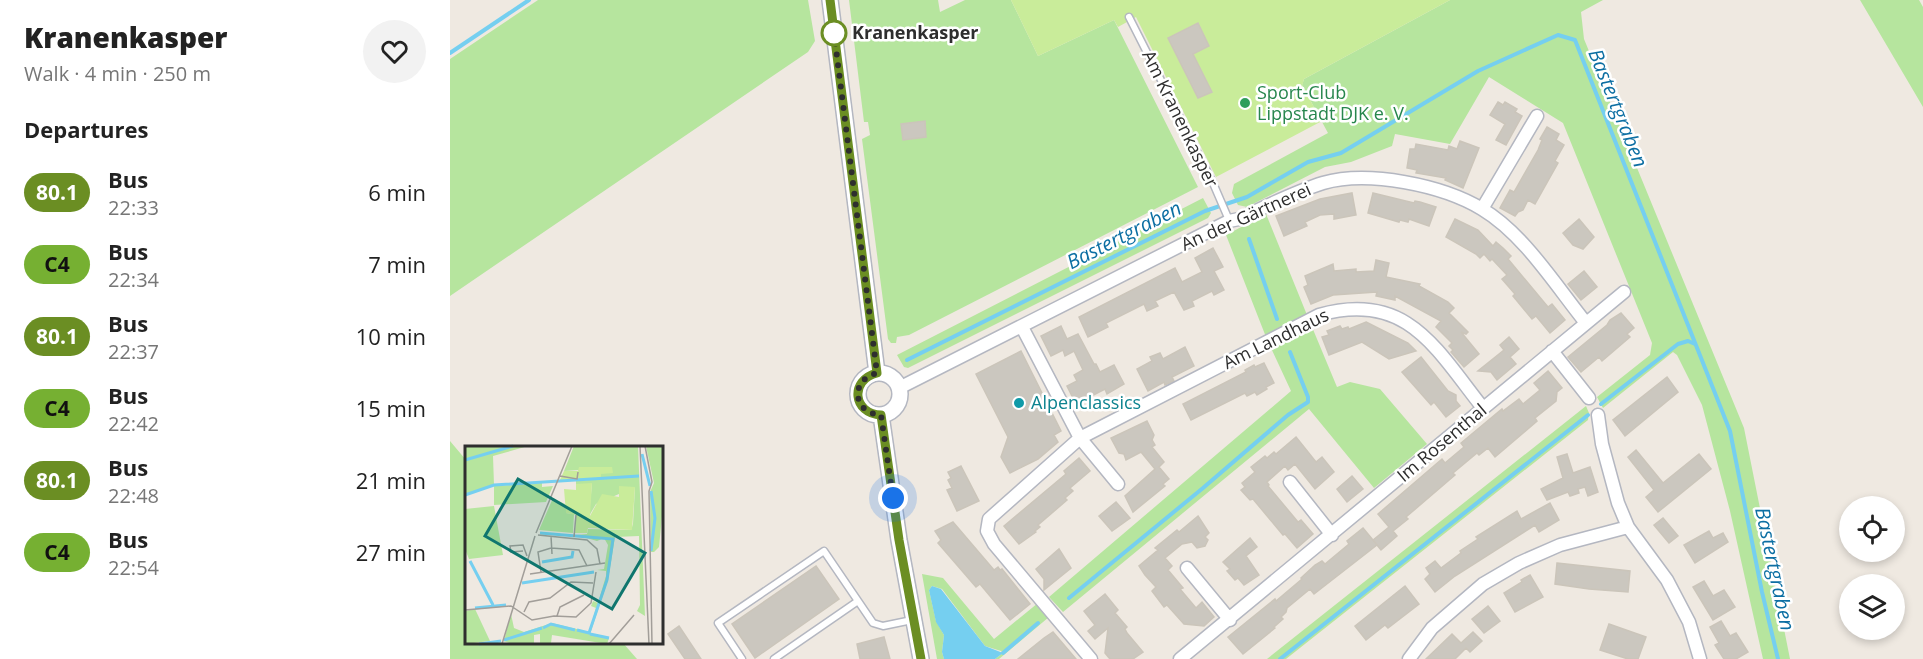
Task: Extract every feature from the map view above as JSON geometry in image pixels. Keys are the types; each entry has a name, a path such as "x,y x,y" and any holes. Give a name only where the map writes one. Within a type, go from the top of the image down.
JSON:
{"street":[{"path":"830,0 877,373"},
{"path":"1482,209 1537,116"},
{"name":"An der Gärtnerei","path":"899,388 1022,327 1227,216 1239,219 1296,193 1325,183 1358,179 1388,179 1415,184 1441,191 1482,209 1505,227 1529,251 1586,323"},
{"name":"Im Rosenthal","path":"1180,659 1624,292"},
{"name":"Am Landhaus","path":"1091,659 994,544 987,531 989,519 1080,438 1319,315 1341,309 1368,309 1397,316 1425,335 1483,408"},
{"path":"1022,327 1080,438 1118,484"},
{"path":"1552,351 1589,398"},
{"path":"877,373 891,376 899,388 897,406 887,414 868,412 860,403 858,396 861,383 870,375 877,373"},
{"path":"881,415 912,620 921,659"},
{"path":"1598,415 1602,444 1618,503 1628,527 1667,580 1689,622 1700,659"},
{"path":"1290,482 1332,535"},
{"path":"1409,659 1432,628 1484,584 1519,563 1560,545 1628,527"},
{"path":"1187,568 1230,620"}],"lane":[{"name":"Am Kranenkasper","path":"1129,17 1213,183 1227,216"},
{"path":"742,659 718,623 824,550 873,623 883,626 912,620"},
{"path":"774,659 858,601"}],"green space":[{"path":"538,0 808,0 815,41 808,52 450,296 450,59"},
{"path":"849,0 938,0 940,12 965,0 1011,0 1038,56 1114,20 1198,187 909,335 897,337 896,343 891,343 888,339 862,139 870,135 868,122 864,122"},
{"name":"Sport-Club Lippstadt DJK e. V.","path":"1011,0 1450,0 1304,79 1302,86 1322,121 1216,177 1136,17 1118,27 1114,20 1038,56"},
{"path":"1450,0 1603,0 1581,12 1584,39 1744,428 1790,659 1763,659 1730,511 1702,405 1677,355 1673,352 1603,408 1597,397 1650,355 1652,343 1563,123 1489,77 1450,144 1395,134 1392,146 1351,162 1325,167 1247,207 1238,205 1232,193 1234,184 1328,133 1302,85 1304,79"},
{"path":"1860,0 1919,0 1923,7 1923,107"},
{"path":"1203,198 1211,213 1208,218 908,368 904,367 897,355"},
{"path":"1266,214 1307,315 1266,337 1226,235"},
{"path":"1312,327 1337,387 1350,382 1380,389 1427,444 1374,488 1309,409 1063,612 1049,597 1291,391 1271,348"},
{"path":"1586,406 1589,413 1588,420 1286,659 1267,659"},
{"path":"450,441 465,459 465,644 624,644 637,659 450,659"},
{"path":"922,574 943,578 994,639 1038,603 1049,617 999,659 995,659 1003,653 985,646 942,589 932,586 929,590 936,621 944,635 942,652 944,659 937,659"}],"water":[{"path":"932,586 941,589 985,646 1003,653 995,659 944,659 942,652 944,635 936,622 929,590"}],"building":[{"path":"1198,23 1209,46 1193,54 1212,92 1198,98 1168,38"},
{"path":"1498,102 1503,105 1505,102 1517,109 1515,112 1522,116 1506,145 1496,140 1505,124 1490,115"},
{"path":"925,121 926,137 903,140 901,124"},
{"path":"1547,127 1559,134 1556,140 1564,145 1555,161 1558,163 1535,204 1528,200 1523,210 1515,216 1500,208 1510,190 1514,192 1538,150 1542,140 1540,139"},
{"path":"1460,141 1479,148 1463,188 1445,180 1446,178 1416,173 1417,170 1407,168 1410,149 1415,149 1416,144 1448,150 1449,146 1457,149"},
{"path":"1352,193 1356,215 1334,219 1334,214 1320,215 1305,222 1307,226 1284,236 1276,216 1320,199"},
{"path":"1373,193 1436,207 1429,226 1409,219 1408,222 1400,220 1399,222 1368,213"},
{"path":"1455,219 1478,230 1493,246 1496,242 1503,248 1511,256 1508,259 1548,307 1552,304 1565,320 1550,333 1536,316 1532,319 1502,279 1507,275 1492,259 1490,261 1484,254 1480,258 1446,237"},
{"path":"1579,219 1594,237 1583,249 1573,245 1563,233"},
{"path":"1213,248 1223,267 1214,271 1224,290 1214,295 1212,291 1192,301 1194,306 1184,310 1174,292 1155,301 1158,306 1147,311 1144,304 1106,323 1108,327 1088,337 1079,317 1175,268 1182,282 1202,272 1195,258"},
{"path":"1376,260 1389,263 1386,277 1420,284 1419,286 1448,302 1454,308 1449,313 1468,332 1466,334 1461,332 1479,354 1464,367 1451,352 1453,350 1449,346 1452,343 1436,327 1441,321 1395,296 1395,300 1376,296 1377,292 1333,295 1311,304 1304,287 1308,285 1305,276 1333,264 1334,271 1356,269 1356,272 1374,271"},
{"path":"1584,271 1597,287 1581,300 1568,284"},
{"path":"1621,313 1634,328 1627,334 1630,337 1602,361 1599,357 1581,372 1568,357"},
{"path":"1366,322 1408,343 1416,351 1389,359 1362,342 1329,355 1322,337 1329,335 1327,331 1340,326 1342,329 1348,327 1349,329"},
{"path":"1061,326 1067,339 1078,334 1100,372 1114,365 1124,384 1107,394 1105,389 1076,404 1067,386 1077,381 1074,375 1083,370 1074,351 1065,356 1063,350 1051,356 1041,336"},
{"path":"1509,337 1519,349 1510,357 1516,364 1497,380 1491,372 1478,371 1504,350 1500,345"},
{"path":"1185,347 1194,366 1172,377 1174,381 1165,385 1164,382 1148,391 1137,369 1152,361 1150,357 1160,353 1163,359"},
{"name":"Alpenclassics","path":"1021,351 1061,431 1054,435 1058,442 1038,459 1010,473 1001,457 1008,437 976,374"},
{"path":"1421,357 1448,391 1456,395 1456,401 1460,406 1446,417 1434,402 1431,405 1402,372"},
{"path":"1264,363 1274,383 1266,387 1267,389 1257,395 1255,392 1247,396 1245,393 1191,420 1183,404 1246,372 1245,370 1254,365 1255,367"},
{"path":"1548,371 1562,388 1557,392 1556,401 1535,418 1537,421 1495,457 1488,448 1479,455 1477,453 1453,473 1455,475 1406,517 1408,519 1393,531 1397,536 1381,550 1373,540 1389,527 1378,514 1442,459 1445,463 1464,447 1461,443 1502,409 1503,411 1519,399 1523,404 1540,390 1534,383"},
{"path":"1667,377 1678,392 1625,436 1613,420"},
{"path":"1147,421 1154,435 1152,440 1155,445 1152,447 1164,462 1159,467 1169,479 1163,484 1165,486 1133,512 1125,496 1155,469 1141,452 1126,460 1124,454 1119,453 1111,438"},
{"path":"1296,437 1316,462 1322,457 1334,472 1315,489 1295,464 1288,470 1285,466 1267,482 1298,522 1301,520 1313,534 1297,548 1253,499 1250,500 1241,490 1245,487 1242,483 1255,472 1251,467 1265,456 1267,458 1274,452 1276,454"},
{"path":"1636,450 1663,483 1699,454 1711,469 1658,512 1646,497 1654,490 1628,457"},
{"path":"1567,454 1573,473 1590,467 1598,492 1588,496 1585,487 1578,489 1579,493 1570,496 1568,492 1547,500 1541,489 1563,478 1557,457"},
{"path":"1079,458 1090,471 1070,488 1073,491 1065,498 1067,500 1038,525 1040,527 1036,532 1019,544 1004,526 1066,474 1064,471"},
{"path":"961,466 979,501 957,511 947,490 952,488 948,480 951,478 948,472"},
{"path":"1352,476 1363,489 1347,502 1337,489"},
{"path":"1116,502 1130,518 1112,531 1099,516"},
{"path":"1550,503 1559,520 1539,532 1535,525 1455,576 1435,592 1425,579 1430,574 1426,568 1435,561 1441,568 1478,539 1476,537 1517,511 1521,519"},
{"path":"1198,516 1209,533 1205,537 1208,540 1205,546 1197,548 1192,542 1182,544 1165,558 1172,566 1168,570 1183,588 1180,589 1196,608 1202,602 1214,617 1204,626 1184,624 1167,605 1164,607 1152,591 1156,587 1139,566 1158,550 1155,548"},
{"path":"1663,518 1678,536 1669,543 1654,525"},
{"path":"953,522 994,570 998,567 1002,569 1030,604 1010,620 980,584 976,587 938,543 941,540 935,531"},
{"path":"1363,528 1377,545 1314,594 1310,589 1287,608 1281,617 1283,619 1275,628 1243,654 1228,637 1275,599 1276,601 1315,565 1322,561 1325,564 1349,544 1347,541"},
{"path":"1709,531 1713,538 1723,533 1728,542 1695,563 1684,545"},
{"path":"1250,538 1257,547 1246,556 1259,575 1244,585 1238,578 1235,580 1227,571 1230,569 1223,562"},
{"path":"1059,549 1071,568 1044,590 1044,579 1036,569"},
{"path":"1557,563 1630,571 1628,592 1555,584"},
{"path":"816,566 839,599 755,658 732,624"},
{"path":"1530,575 1543,597 1515,612 1504,593"},
{"path":"1704,581 1713,596 1724,590 1735,607 1713,620 1693,587"},
{"path":"1405,586 1419,604 1388,628 1385,625 1366,640 1355,626"},
{"path":"1105,594 1118,610 1115,613 1127,627 1125,629 1127,633 1143,652 1133,659 1110,659 1105,653 1108,628 1095,639 1088,631 1095,625 1084,611"},
{"path":"1488,606 1500,621 1484,633 1472,619"},
{"path":"1721,621 1730,636 1736,633 1748,652 1736,659 1724,659 1715,645 1719,643 1710,627"},
{"path":"1609,624 1646,637 1638,659 1628,659 1600,650"},
{"path":"679,626 701,659 685,659 668,634"},
{"path":"1053,632 1076,659 1018,659 1044,638"},
{"path":"1473,632 1482,641 1470,652 1466,648 1455,659 1426,659 1452,634 1461,643"},
{"path":"884,637 890,659 860,659 857,644"}],"waterway":[{"path":"450,53 529,0"},
{"name":"Bastertgraben","path":"907,360 1205,211 1247,197 1308,162 1341,153 1478,71 1558,35 1575,40 1730,431 1762,592 1778,659"},
{"path":"1249,239 1277,319"},
{"path":"1601,404 1678,344 1688,341 1695,344"},
{"path":"1069,598 1288,415 1308,402 1290,352"},
{"path":"1280,659 1588,415"},
{"path":"1003,653 1038,623"}],"bus line":[{"name":"80.1","path":"830,0 877,373 865,378 858,390 858,396 863,408 874,415 881,415 912,620 921,659"}],"place":[{"name":"Kranenkasper","path":"834,33"},
{"name":"Sport-Club Lippstadt DJK e. V.","path":"1245,103"},
{"name":"Alpenclassics","path":"1019,403"}],"route":[{"path":"834,33 877,373 865,378 858,390 858,396 863,408 874,415 881,415 893,498"}]}
